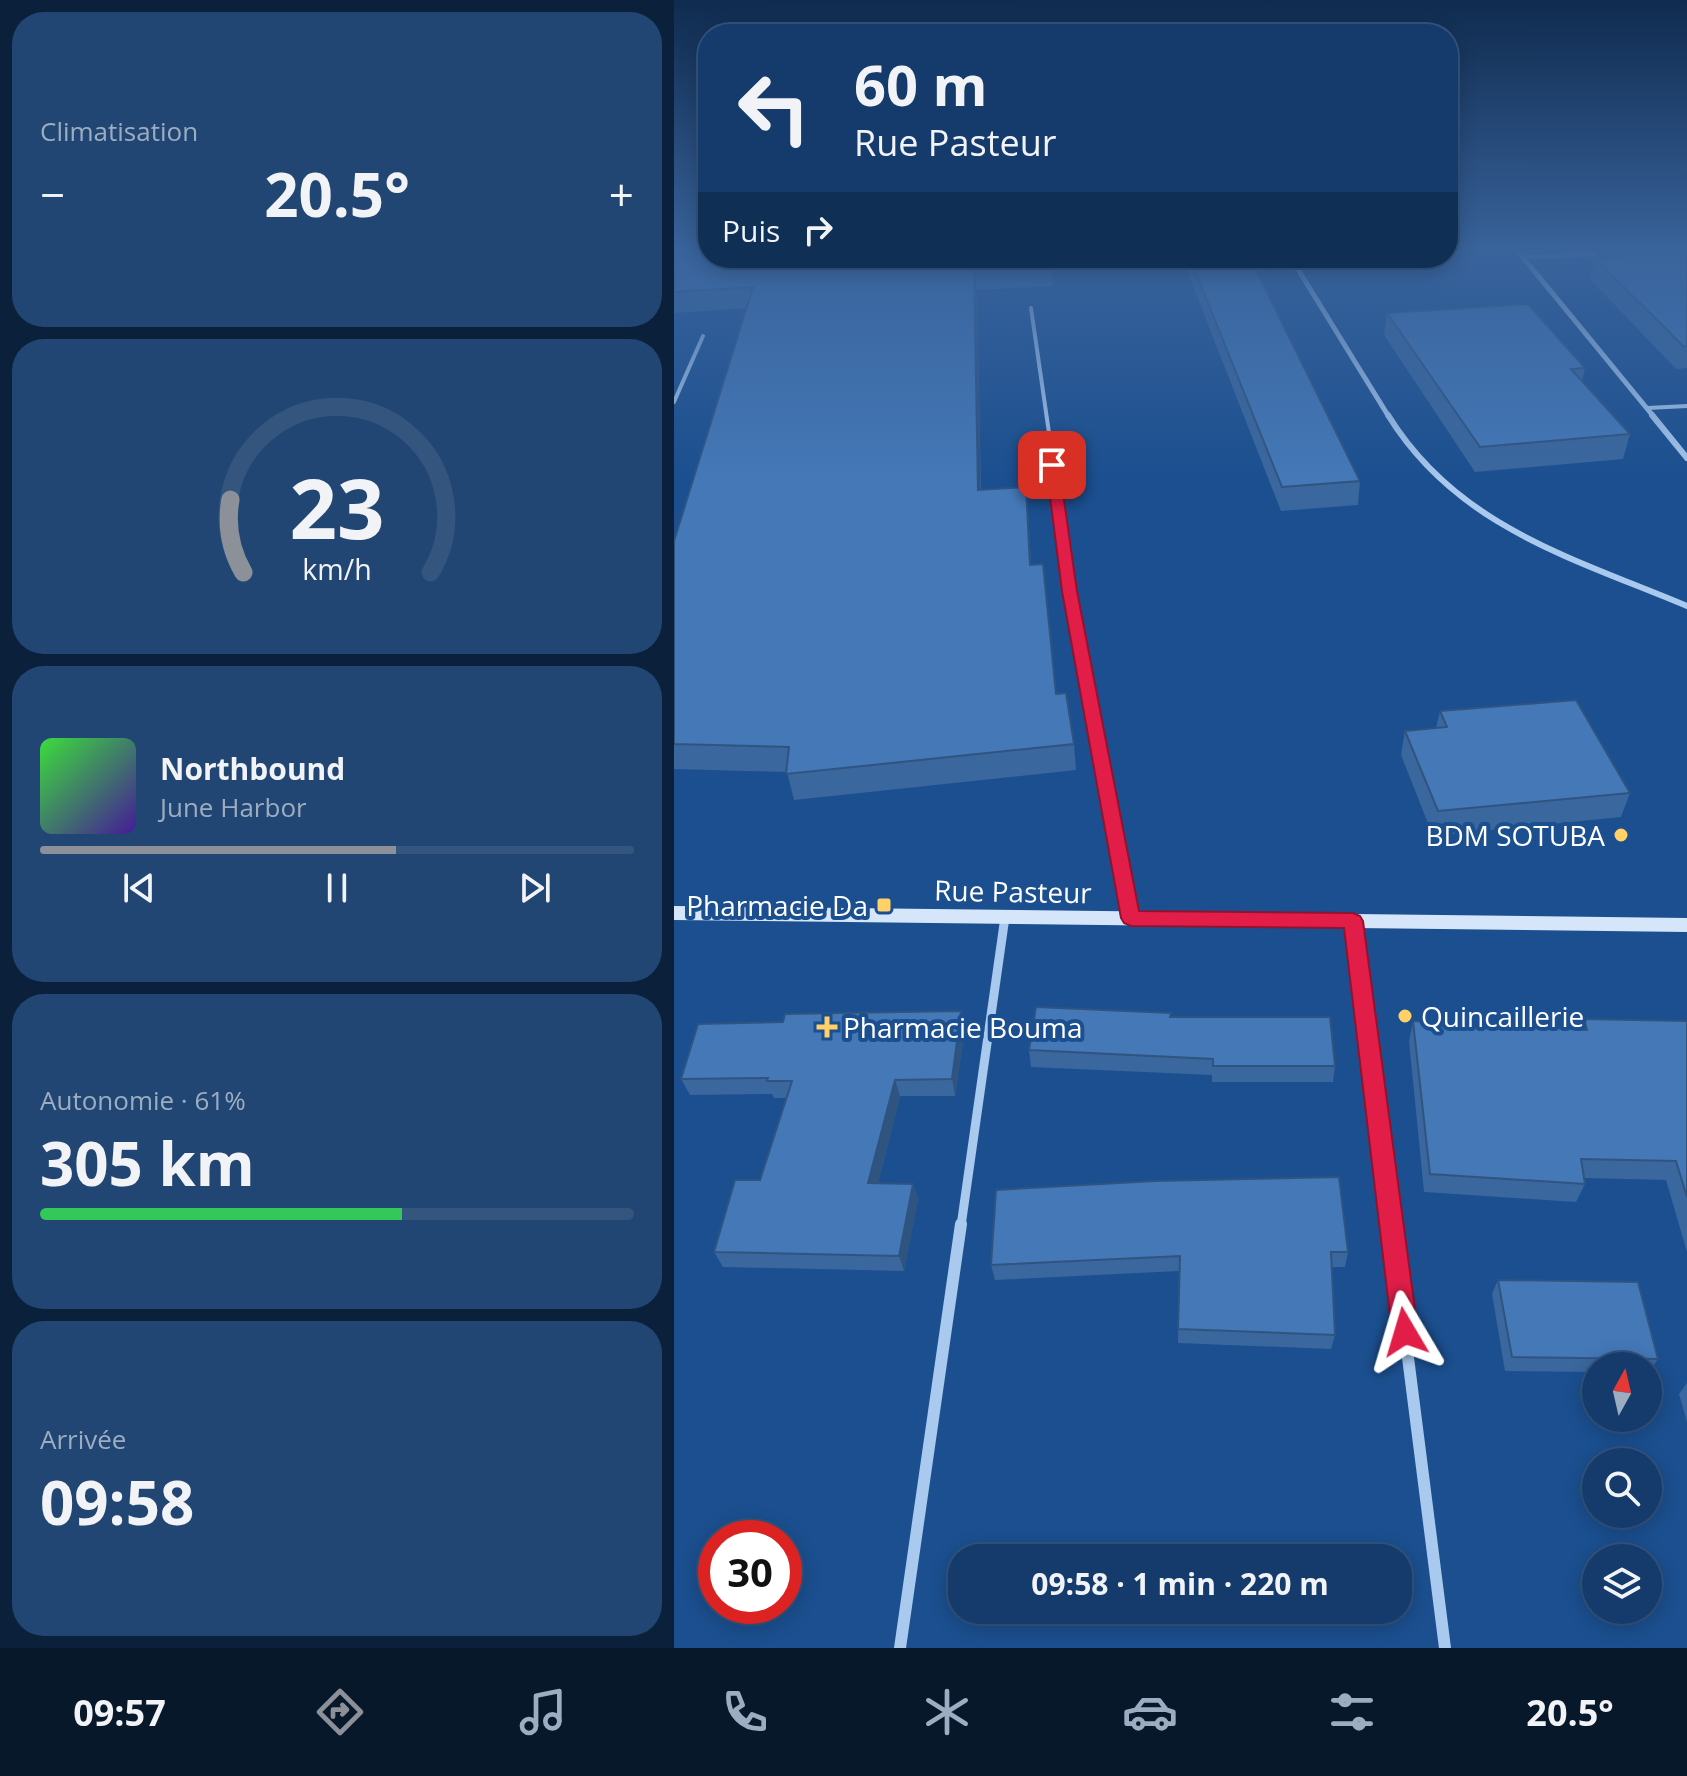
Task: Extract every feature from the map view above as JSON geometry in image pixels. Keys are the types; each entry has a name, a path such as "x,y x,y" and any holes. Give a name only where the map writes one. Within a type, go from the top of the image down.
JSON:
{"main road":[{"name":"Rue Pasteur","path":"674,913 1687,925"}],"street":[{"path":"1334,327 1404,441 1446,487 1510,531 1687,606"},
{"path":"1580,327 1687,458"},
{"path":"900,1648 1005,917"},
{"path":"1353,921 1445,1648"}],"lane":[{"path":"1034,327 1070,591 1131,918"},
{"path":"674,402 703,336"},
{"path":"1647,408 1687,406"}],"building":[{"path":"741,327 975,327 978,490 1026,487 1030,565 1043,564 1056,694 1066,693 1074,744 786,774 789,747 674,744 674,541"},
{"path":"1218,327 1284,327 1360,481 1282,487"},
{"path":"1397,327 1548,327 1585,368 1571,369 1630,434 1480,447"},
{"path":"1664,327 1687,327 1687,346 1683,346"},
{"path":"1576,700 1630,793 1438,811 1405,731 1447,727 1440,711"},
{"path":"1036,1007 1171,1013 1170,1017 1330,1017 1335,1066 1213,1066 1213,1059 1029,1050"},
{"path":"961,1011 952,1079 895,1080 868,1183 913,1184 899,1256 714,1252 735,1180 760,1180 792,1081 767,1081 768,1078 681,1079 698,1024 783,1022 785,1014"},
{"path":"1584,1019 1687,1021 1687,1197 1676,1161 1581,1159 1585,1184 1430,1174 1413,1021 1587,1030"},
{"path":"1339,1177 1348,1252 1331,1252 1335,1335 1178,1329 1180,1256 991,1265 996,1190 1155,1181"},
{"path":"1498,1280 1638,1282 1656,1352 1582,1352 1582,1358 1512,1357"}],"place":[{"name":"BDM SOTUBA","path":"1621,835"},
{"name":"Pharmacie Da","path":"884,905"},
{"name":"Quincaillerie","path":"1405,1016"},
{"name":"Pharmacie Bouma","path":"827,1027"}],"route":[{"path":"1052,465 1070,591 1131,918 1353,921 1405,1332"}]}
